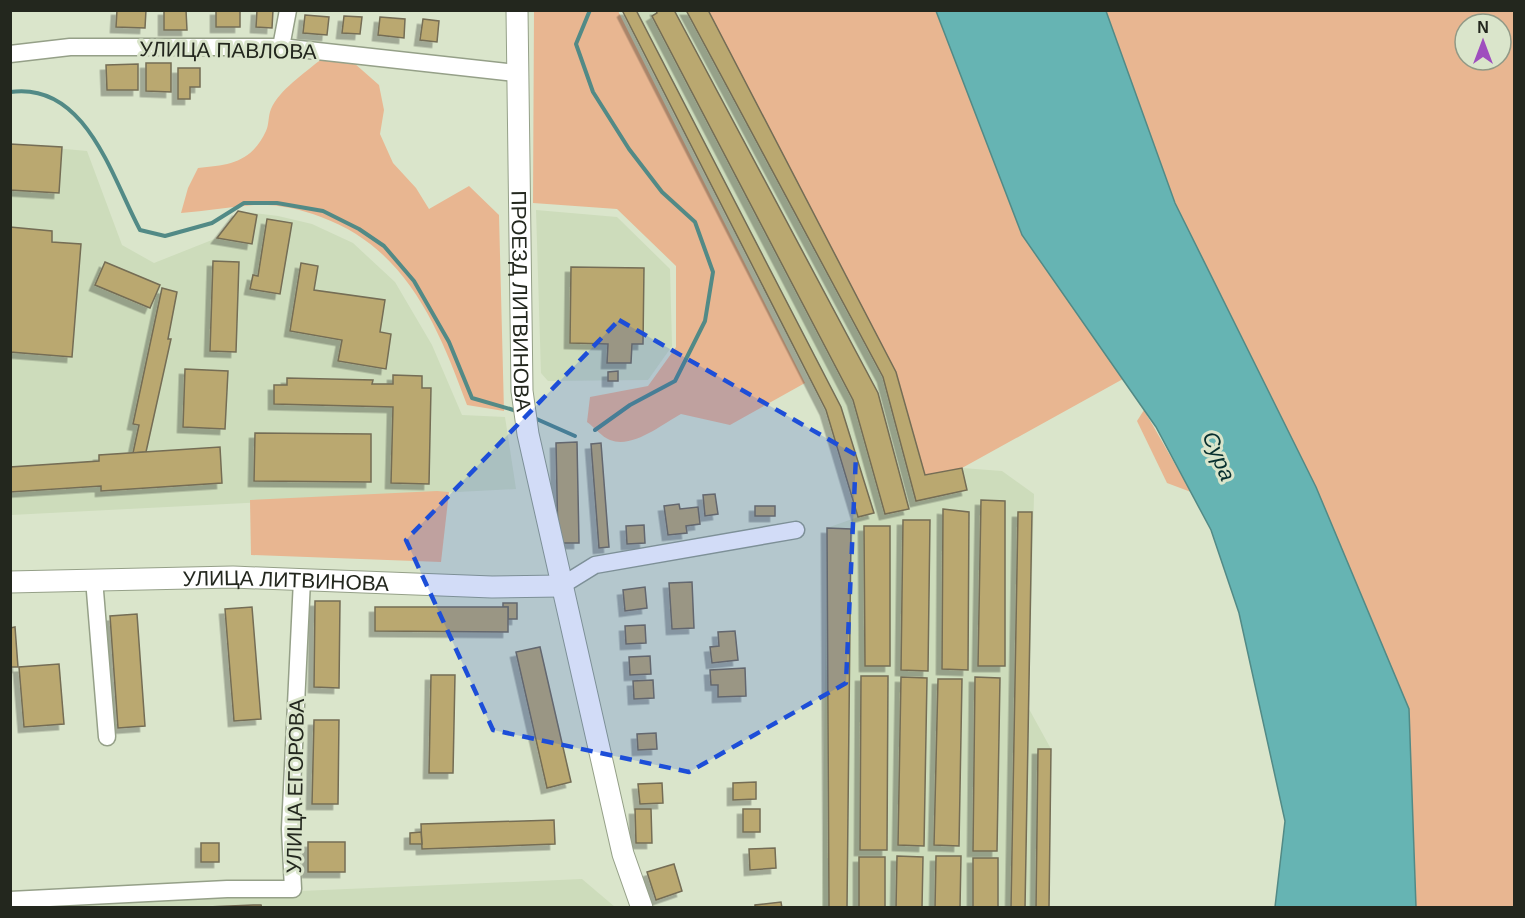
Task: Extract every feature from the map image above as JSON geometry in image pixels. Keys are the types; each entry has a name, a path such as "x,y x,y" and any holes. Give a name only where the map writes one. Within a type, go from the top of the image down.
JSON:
{"main road":[{"name":"ПРОЕЗД ЛИТВИНОВА","path":"517,10 516,73 522,392 538,484 623,854 642,908"},
{"name":"УЛИЦА ЛИТВИНОВА","path":"10,582 233,577 492,588 561,586"}],"street":[{"path":"281,47 288,10"},
{"name":"УЛИЦА ПАВЛОВА","path":"10,54 69,47 281,47 516,73"},
{"path":"561,586 595,565 796,530"},
{"path":"94,579 107,737"},
{"name":"УЛИЦА ЕГОРОВА","path":"10,900 227,889 293,889 290,829 302,580"}],"highlighted area":[{"path":"619,320 856,455 846,683 689,772 493,730 406,540"}],"shaded area":[{"path":"625,10 708,11 896,372 925,475 962,468 1002,471 1034,494 1029,709 1051,749 1049,907 822,907 827,528 858,517 826,410 623,12"},
{"path":"534,11 618,11 805,383 730,425 681,414 638,438 619,442 607,439 587,422 590,397 648,386 676,347 676,266 617,209 533,203"},
{"path":"708,11 936,11 1022,235 1123,379 962,468 925,475 896,372"},
{"path":"1106,11 1514,11 1514,907 1416,907 1409,709 1175,203"},
{"path":"320,60 354,63 379,85 384,110 380,134 393,163 416,188 429,209 469,186 499,215 504,411 467,405 444,347 415,293 397,269 376,248 350,231 313,214 271,205 181,213 188,188 198,168 229,163 246,156 253,150 266,131 270,112 280,95"},
{"path":"11,144 87,151 122,245 154,263 217,238 238,211 278,216 312,224 353,243 395,282 432,345 462,415 505,417 516,489 11,515"},
{"path":"536,210 617,217 670,269 672,346 648,380 548,381 541,373"},
{"path":"1144,410 1191,492 1167,483 1137,421"},
{"path":"449,492 441,562 251,555 250,500"},
{"path":"582,879 615,907 11,908 93,900"}],"water":[{"name":"Сура","path":"936,11 1106,11 1175,203 1316,487 1409,709 1416,907 1275,907 1285,821 1239,613 1211,530 1156,427 1022,235"}],"building":[{"path":"117,10 146,10 145,28 116,27"},
{"path":"164,10 186,10 187,30 164,30"},
{"path":"216,10 240,10 240,27 216,27"},
{"path":"257,10 273,10 272,28 256,27"},
{"path":"636,10 841,407 874,513 858,517 826,410 623,12"},
{"path":"656,10 674,10 878,393 909,509 885,514 853,400 652,16 657,13"},
{"path":"686,10 708,10 896,372 925,475 962,468 967,490 916,501 883,377"},
{"path":"305,15 329,17 327,35 303,33"},
{"path":"344,16 362,17 360,34 342,33"},
{"path":"380,17 405,19 404,38 378,35"},
{"path":"423,19 439,21 437,42 420,40"},
{"path":"146,63 171,63 171,92 146,91"},
{"path":"138,64 138,90 107,90 106,65"},
{"path":"178,68 200,68 200,87 190,87 190,99 178,99"},
{"path":"10,144 62,147 59,193 10,190"},
{"path":"238,211 257,215 252,244 217,238"},
{"path":"267,219 292,223 280,294 250,289 253,275 258,276"},
{"path":"10,227 52,231 52,242 81,244 72,357 10,352"},
{"path":"213,261 239,262 236,352 210,351"},
{"path":"105,262 160,285 150,308 95,285"},
{"path":"301,263 318,266 314,290 385,300 380,332 391,334 386,369 338,361 342,340 290,331"},
{"path":"571,267 644,268 643,344 632,344 631,363 607,363 608,344 570,343"},
{"path":"162,288 177,292 168,339 171,339 146,452 133,453 139,425 133,424"},
{"path":"185,369 228,371 225,429 183,427"},
{"path":"618,371 618,381 608,381 608,372"},
{"path":"393,375 422,376 422,388 431,388 429,484 391,483 393,407 274,404 274,385 287,385 287,378 373,380 372,384 393,384"},
{"path":"255,433 371,434 371,482 254,481"},
{"path":"577,442 579,543 558,543 556,443"},
{"path":"601,443 609,547 599,548 591,444"},
{"path":"220,447 222,483 101,491 101,486 10,492 10,467 99,461 99,455"},
{"path":"715,494 718,514 705,516 703,495"},
{"path":"981,500 1005,501 1005,666 978,666"},
{"path":"679,504 680,509 698,507 700,524 686,526 687,533 668,535 664,506"},
{"path":"755,506 775,506 775,516 755,516"},
{"path":"943,509 969,512 968,670 942,669"},
{"path":"1018,512 1032,512 1025,908 1011,908"},
{"path":"903,520 930,520 928,671 901,670"},
{"path":"644,525 645,543 627,544 626,526"},
{"path":"864,526 890,526 890,666 865,666"},
{"path":"827,528 851,529 847,908 829,908"},
{"path":"692,582 694,628 672,629 669,583"},
{"path":"645,587 647,608 625,611 623,590"},
{"path":"315,601 340,601 339,688 314,687"},
{"path":"503,603 517,603 517,619 508,619 508,607 503,607"},
{"path":"252,607 261,719 234,721 225,609"},
{"path":"375,607 508,607 508,632 375,631"},
{"path":"137,614 145,726 118,728 110,616"},
{"path":"645,625 646,643 626,644 625,626"},
{"path":"15,627 18,667 10,667 10,628"},
{"path":"735,631 738,660 712,663 710,647 719,646 718,632"},
{"path":"540,647 571,782 547,788 516,652"},
{"path":"650,656 651,674 630,675 629,657"},
{"path":"59,664 64,724 24,727 19,667"},
{"path":"745,668 746,696 718,697 718,685 711,685 710,670"},
{"path":"431,675 455,675 453,773 429,773"},
{"path":"861,676 888,676 887,850 860,850"},
{"path":"901,677 927,678 924,846 898,845"},
{"path":"975,677 1000,678 997,851 973,851"},
{"path":"938,679 962,679 959,846 934,845"},
{"path":"653,680 654,698 634,699 633,681"},
{"path":"314,720 339,720 338,804 312,804"},
{"path":"656,733 657,749 638,750 637,734"},
{"path":"1038,749 1051,749 1049,908 1036,908"},
{"path":"756,782 756,799 733,800 733,783"},
{"path":"662,783 663,803 640,804 638,784"},
{"path":"635,809 651,809 652,843 636,843"},
{"path":"743,809 760,809 760,832 743,832"},
{"path":"554,820 555,844 422,849 421,824"},
{"path":"421,832 422,844 410,844 410,833"},
{"path":"308,842 345,842 345,872 308,872"},
{"path":"201,843 219,843 219,862 201,862"},
{"path":"775,848 776,868 750,870 749,849"},
{"path":"897,856 923,857 922,908 896,908"},
{"path":"936,856 961,856 960,908 935,908"},
{"path":"859,857 885,857 885,908 859,908"},
{"path":"973,858 998,858 998,908 973,908"},
{"path":"674,864 682,891 656,900 647,872"},
{"path":"781,902 782,908 755,908 755,905"},
{"path":"261,905 262,908 184,908"}],"waterway":[{"path":"590,10 576,44 593,92 629,149 662,192 695,222 713,272 705,321 675,381 630,405 595,430"},
{"path":"10,92 36,93 58,102 77,117 93,137 107,161 140,230 165,236 212,223 244,203 277,203 323,211 359,229 384,246 414,281 449,342 472,398 517,411"},
{"path":"532,417 575,436"}]}
